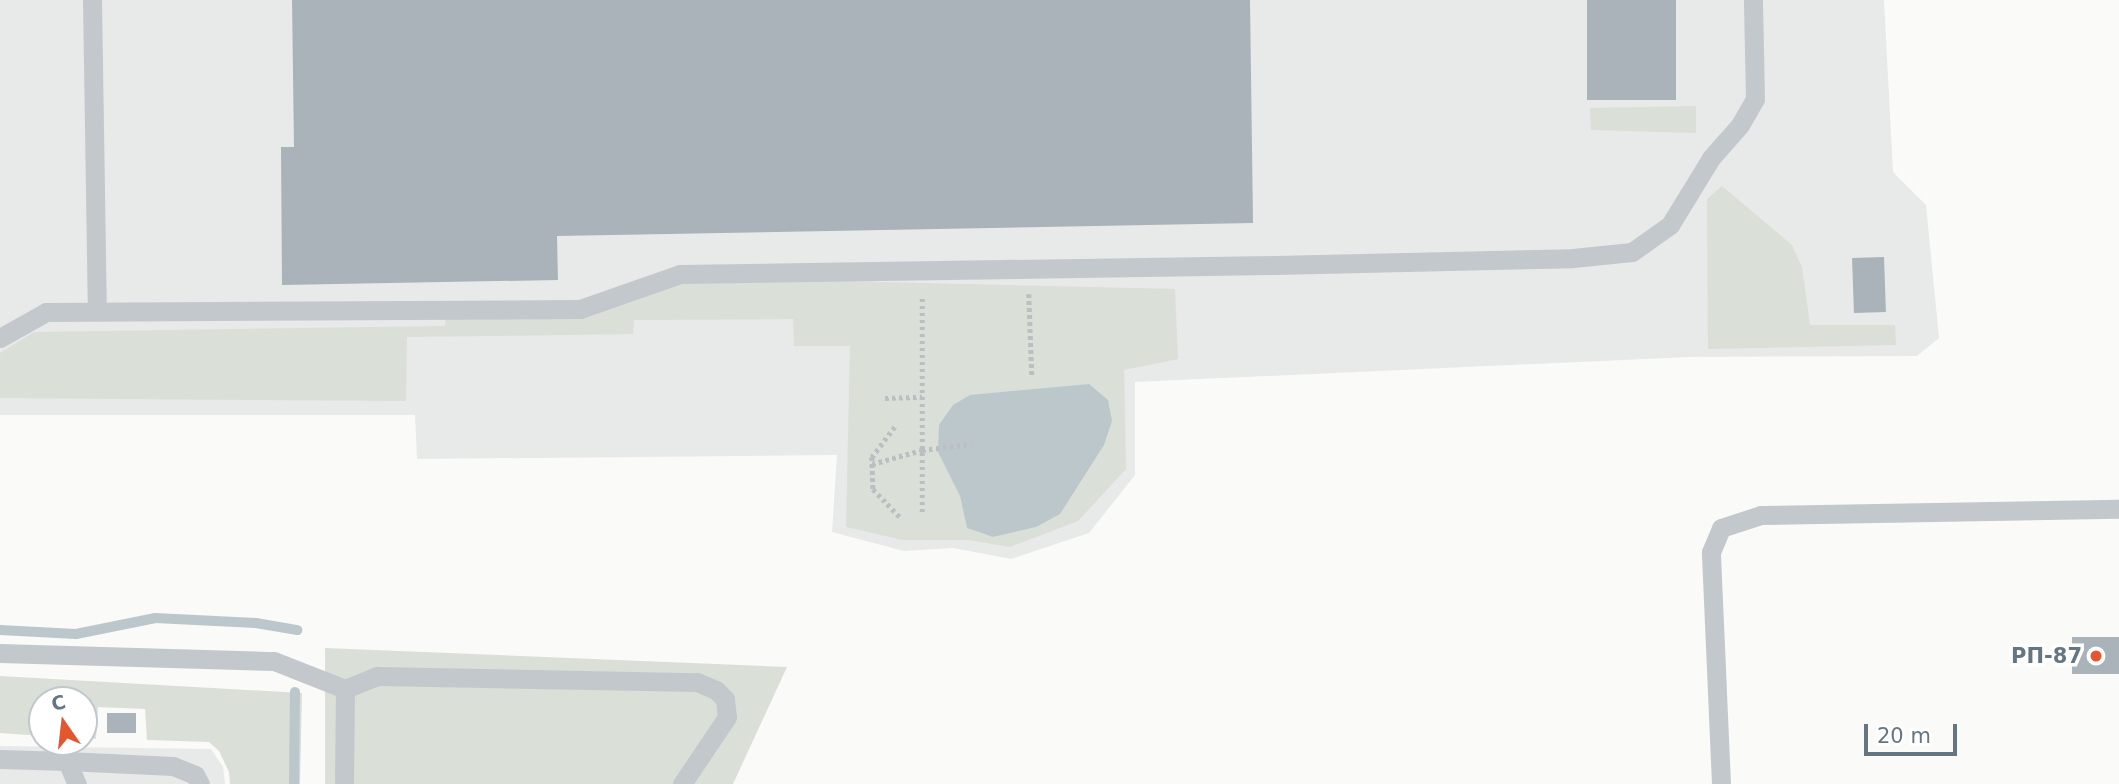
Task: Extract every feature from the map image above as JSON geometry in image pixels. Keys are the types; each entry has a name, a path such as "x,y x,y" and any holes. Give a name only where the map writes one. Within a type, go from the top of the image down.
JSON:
{"lane":[{"path":"92,0 97,310"},
{"path":"0,338 46,313 97,310 580,309 680,274 1573,258 1632,251 1670,225 1710,158 1740,125 1755,99 1753,0"},
{"path":"1721,784 1711,552 1721,528 1761,515 2119,509"},
{"path":"0,653 274,661 345,689 378,676 697,682 716,690 725,699 727,717 682,784"},
{"path":"344,784 345,689"},
{"path":"0,759 173,766 195,775 200,784"},
{"path":"67,761 77,784"}],"path":[{"path":"1028,269 1032,375"},
{"path":"922,270 922,512"},
{"path":"885,398 922,397"},
{"path":"895,427 872,457 873,489 900,517"},
{"path":"872,464 922,450 972,444"}],"shaded area":[{"path":"0,0 1884,0 1893,172 1926,205 1939,338 1917,356 1689,357 1135,382 1135,475 1089,533 1011,559 953,548 904,551 832,532 837,455 417,459 415,415 0,415"},
{"path":"1696,106 1696,133 1591,130 1590,108"},
{"path":"1722,186 1792,245 1802,267 1810,325 1895,325 1896,345 1708,349 1707,199"},
{"path":"838,281 1175,289 1178,359 1124,370 1126,469 1078,521 1010,547 969,540 903,540 846,527 850,346 794,346 793,319 634,320 633,334 407,337 406,401 0,398 0,353 34,332 445,326 446,318 583,316 682,283","holes":["938,446 1036,527 993,537 967,528 960,496"]},
{"path":"1089,384 1108,400 1112,421 1104,445 1060,514 1036,527 993,537 967,528 960,496 938,452 939,425 953,405 970,395"},
{"path":"325,648 787,667 733,784 325,784"},
{"path":"0,676 302,693 300,784 230,784 229,772 219,751 209,742 147,740 145,709 98,707 98,686 28,686 28,735 0,733"},
{"path":"0,746 28,746 28,756 98,756 98,747 211,749 223,767 225,784 0,784"}],"building":[{"path":"292,0 1250,0 1253,223 557,236 558,280 282,285 281,147 294,147"},
{"path":"1587,0 1676,0 1676,100 1587,100"},
{"path":"1884,257 1886,312 1854,313 1852,258"},
{"name":"РП-87","path":"2072,637 2119,637 2119,674 2072,674"},
{"path":"107,713 136,713 136,733 107,733"}],"waterway":[{"path":"0,630 76,634 155,618 256,623 297,630"},
{"path":"294,784 295,692"}],"place":[{"name":"РП-87","path":"2096,656"}]}
